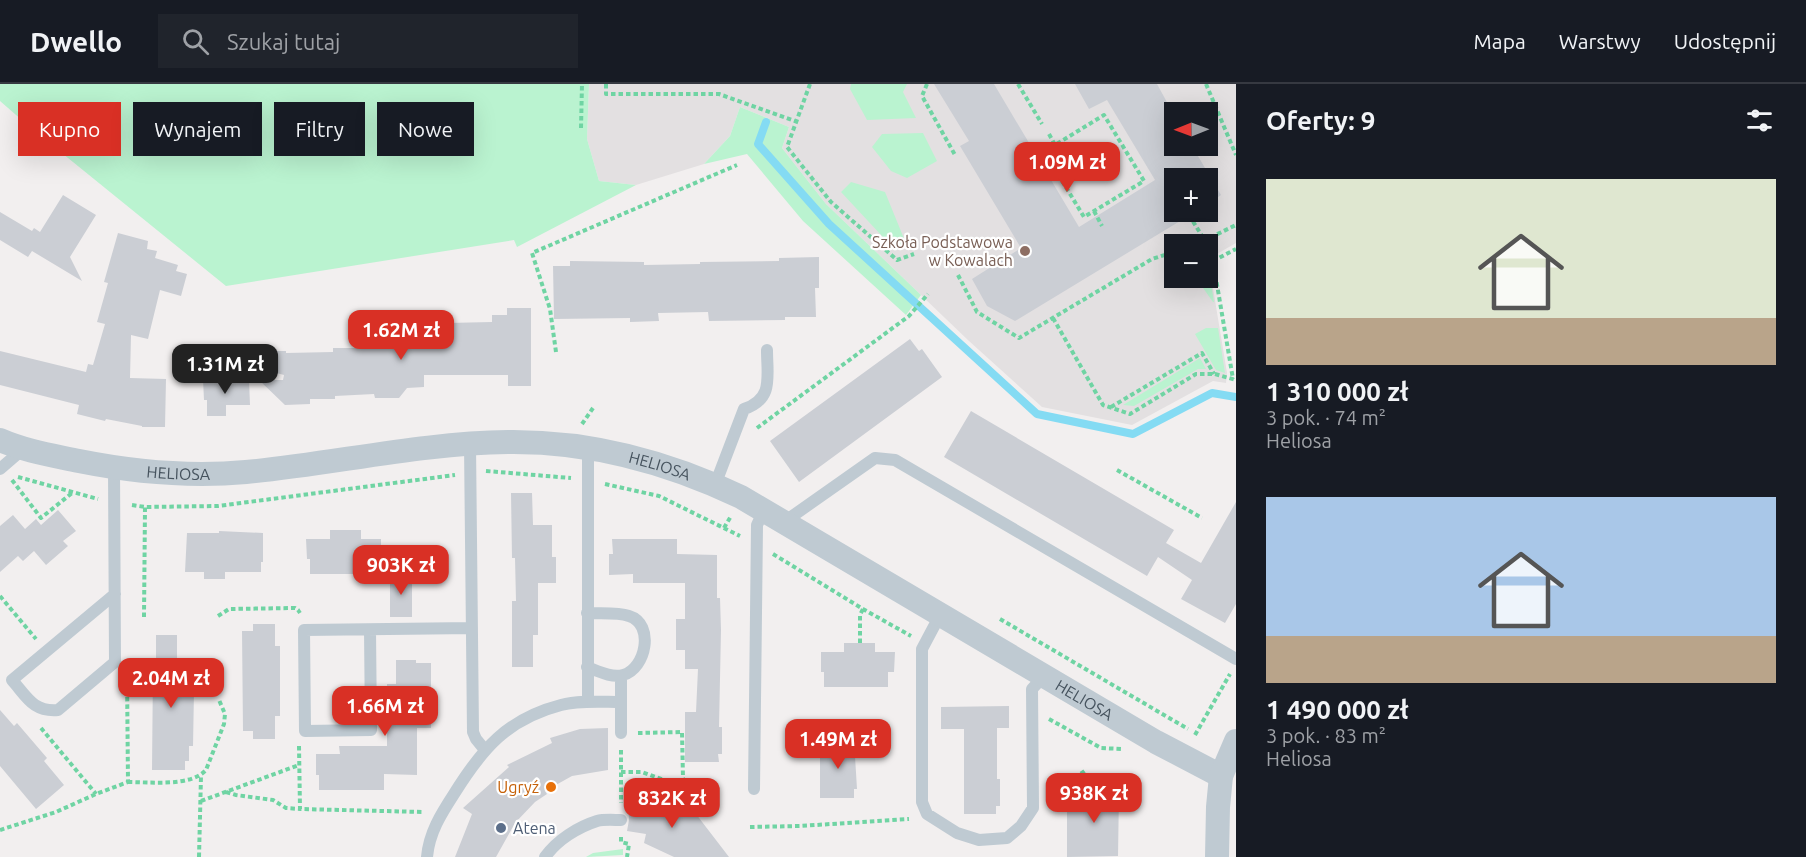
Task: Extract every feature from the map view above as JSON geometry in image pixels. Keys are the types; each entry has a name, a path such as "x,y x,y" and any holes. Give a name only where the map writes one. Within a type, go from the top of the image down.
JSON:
{"street":[{"name":"HELIOSA","path":"0,440 22,450 114,468 165,474 245,472 470,444 509,442 564,444 584,437 715,485 774,516 1183,758 1221,776"},
{"path":"1217,857 1221,776 1236,741"}],"lane":[{"path":"715,485 744,409 757,405 766,390 767,350"},
{"path":"584,437 587,480 588,702"},
{"path":"470,444 474,732 476,739 485,750"},
{"path":"0,469 22,450"},
{"path":"754,789 757,525 875,458 895,460 1236,659"},
{"path":"114,468 115,503 115,594 115,662 58,710 46,711 34,706 12,680 115,594"},
{"path":"587,613 631,617 640,624 644,633 645,648 641,660 632,672 621,676 604,674 587,667"},
{"path":"940,615 922,649 922,802 927,814 957,833 979,840 1007,838 1022,826 1033,808 1032,689 1044,676"},
{"path":"370,630 371,730 305,731 304,630 472,628"},
{"path":"621,676 621,733"},
{"path":"427,857 428,844 443,812 474,762 508,729 562,705 621,702"},
{"path":"545,857 567,835 598,821 621,820"}],"path":[{"path":"581,128 582,84"},
{"path":"606,84 606,94 719,94 795,121"},
{"path":"810,84 787,147 831,202 897,260 914,254"},
{"path":"927,84 922,96 955,155"},
{"path":"1018,84 1042,124"},
{"path":"1206,84 1236,155"},
{"path":"1104,115 1144,181 1084,217 1044,151 1055,145 1104,115"},
{"path":"1048,134 1055,145"},
{"path":"556,352 550,309 532,253 737,165"},
{"path":"1094,211 1102,226"},
{"path":"1218,237 1236,225"},
{"path":"1218,258 1236,249"},
{"path":"958,275 977,312 1019,338 1152,259 1164,255"},
{"path":"1053,318 1103,405 1130,414 1196,374 1215,374 1234,379 1218,288"},
{"path":"754,430 909,316 928,294"},
{"path":"1110,408 1202,353 1215,374"},
{"path":"584,437 593,408"},
{"path":"1117,470 1202,518"},
{"path":"72,492 40,518 12,481 13,476 115,503 146,507 218,506 478,471 587,480 659,496 757,544 863,609 924,643"},
{"path":"144,617 146,507"},
{"path":"0,596 46,652"},
{"path":"218,616 229,609 295,608"},
{"path":"860,643 860,615 863,609"},
{"path":"115,662 127,669 128,782"},
{"path":"1196,734 1230,672"},
{"path":"0,830 57,812 128,782 187,781 201,776 206,770 224,724 225,714 219,700"},
{"path":"1032,710 1101,748 1126,749"},
{"path":"35,721 96,794"},
{"path":"621,733 682,732 683,778 687,788 642,772 621,772"},
{"path":"299,751 300,809"},
{"path":"201,801 299,765"},
{"path":"1033,808 1086,770"},
{"path":"199,857 201,776"},
{"path":"226,792 273,800 286,808 443,812"},
{"path":"750,827 910,819 927,814"},
{"path":"621,843 628,844 627,857"}],"shaded area":[{"name":"Szkoła Podstawowa w Kowalach","path":"589,84 1236,84 1236,243 1218,253 1218,234 1164,234 1164,288 1213,288 1227,373 1226,383 1213,381 1132,425 1042,407 969,341 826,204 782,148 789,127 740,107 730,136 704,164 636,185 599,181 587,139"}],"green space":[{"path":"0,84 589,84 587,139 599,181 636,185 517,247 514,240 226,286 66,156 121,156 121,102 18,102 18,117 0,101"},
{"path":"851,84 907,84 903,92 916,118 867,120 850,89"},
{"path":"740,107 789,127 782,148 826,204 921,295 906,315 803,221 747,154 704,164 730,136"},
{"path":"923,133 937,161 907,178 891,171 872,147 882,134"},
{"path":"851,182 885,192 907,246 895,250 841,192"},
{"path":"1203,288 1212,288 1213,302"},
{"path":"1206,328 1218,328 1225,373 1216,370 1195,334"},
{"path":"1200,358 1206,369 1198,369 1134,406 1123,405"},
{"path":"623,849 623,855 586,857 593,853"}],"building":[{"path":"934,84 994,84 1079,227 1155,180 1107,100 1089,109 1075,84 1157,84 1167,102 1164,102 1164,156 1198,156 1205,168 1164,168 1164,222 1178,222 1015,321 987,306 972,279 1021,248 960,146 969,141"},
{"path":"63,195 96,215 70,257 82,281 32,251 28,257 0,240 0,212 32,231 34,228 40,232"},
{"path":"118,233 148,241 147,249 157,251 155,258 178,265 176,271 187,274 181,296 160,290 148,339 131,335 130,378 166,379 165,427 142,427 77,414 79,405 0,385 0,351 86,372 88,364 93,365 105,324 97,322 108,283 104,282"},
{"path":"819,257 819,288 815,288 816,317 785,317 785,320 709,321 708,312 658,313 659,321 630,322 630,318 554,319 553,266 570,266 570,261 644,262 644,265 779,261 779,258"},
{"path":"507,308 531,308 531,386 508,386 508,375 424,375 424,387 407,388 399,398 375,398 374,394 335,396 335,399 310,399 310,404 285,405 259,380 283,380 284,375 217,357 218,351 286,351 286,353 333,352 333,348 380,348 380,342 423,338 423,328 447,328 447,323 492,322 492,315 507,315"},
{"path":"910,339 919,351 922,349 942,377 799,482 770,441"},
{"path":"203,379 249,380 250,405 226,405 226,416 207,416"},
{"path":"971,411 1174,530 1166,543 1201,563 1236,502 1236,604 1225,623 1181,599 1192,580 1158,557 1147,576 944,457"},
{"path":"511,493 532,493 533,525 552,525 552,557 556,557 556,583 538,583 538,635 533,635 533,667 512,667 512,601 516,601 515,558 512,558"},
{"path":"58,510 76,531 63,541 68,546 46,565 34,551 23,561 18,556 0,572 0,526 13,515 25,529 36,519 41,525"},
{"path":"330,530 361,530 361,539 381,539 381,574 310,574 306,539 330,539"},
{"path":"219,531 263,533 261,572 225,572 225,579 204,579 204,572 185,572 187,533 219,533"},
{"path":"612,539 677,539 677,554 717,555 717,598 720,598 721,630 719,727 722,727 722,754 718,754 719,762 685,762 685,712 696,712 698,669 685,669 685,650 676,650 676,619 685,619 685,583 633,583 633,574 609,575 609,554 613,554"},
{"path":"390,574 412,574 412,617 390,617"},
{"path":"253,624 275,624 275,646 280,646 280,716 275,716 275,739 253,739 253,731 243,731 242,631 253,631"},
{"path":"156,635 177,635 177,668 185,668 184,676 189,676 189,691 194,691 193,746 189,746 189,761 185,761 185,770 152,770 153,667 156,667"},
{"path":"844,643 875,643 875,652 895,652 894,672 888,672 888,687 824,687 821,652 844,652"},
{"path":"396,660 431,663 431,728 417,728 417,775 384,774 384,790 319,790 316,754 340,754 339,746 387,746 387,684 396,684"},
{"path":"1009,706 1009,728 997,728 997,779 1000,779 1000,806 996,806 996,814 964,814 964,729 941,729 941,707"},
{"path":"0,710 14,726 17,723 47,758 44,761 64,785 36,809 0,766"},
{"path":"608,728 608,770 572,776 545,791 547,794 535,802 515,823 496,857 455,857 472,814 463,808 509,767 507,765 552,743 550,738 580,729"},
{"path":"831,740 854,740 857,789 854,789 854,798 820,798 820,747 831,747"},
{"path":"1077,786 1097,786 1097,792 1119,792 1118,856 1067,857 1067,809 1077,809"},
{"path":"628,796 664,800 696,814 729,857 674,857 644,843 646,834 627,831"}],"waterway":[{"path":"766,122 758,144 829,224 1037,414 1133,434 1212,393 1236,397"}],"place":[{"name":"Szkoła Podstawowa w Kowalach","path":"1025,251"},
{"name":"Ugryź","path":"551,787"},
{"name":"Atena","path":"501,828"}]}
